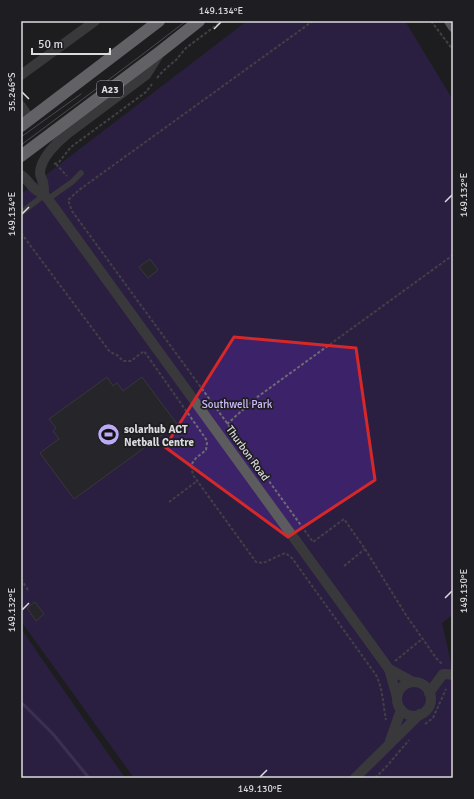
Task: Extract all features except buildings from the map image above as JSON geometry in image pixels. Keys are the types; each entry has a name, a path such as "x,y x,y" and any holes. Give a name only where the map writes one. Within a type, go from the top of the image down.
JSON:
{"highway":[{"name":"A23","path":"26,122 158,21"},
{"name":"A23","path":"21,156 199,21"}],"main road":[{"path":"449,21 453,27"}],"street":[{"path":"21,75 95,21"},
{"name":"Thurbon Road","path":"46,197 40,172 42,165 55,144 146,75 161,51"},
{"path":"21,106 26,122"},
{"name":"Thurbon Road","path":"21,176 46,197 388,668 401,710"},
{"name":"Thurbon Road","path":"388,668 424,686 429,693"},
{"path":"397,697 399,690 410,682 448,675"},
{"path":"355,778 420,714 426,710 430,704 429,693 448,675"},
{"path":"389,745 401,710 408,714 420,714"}],"lane":[{"path":"21,213 72,182 81,173"}],"path":[{"path":"313,21 79,190 68,200 72,212 228,423 313,542 344,519 365,548 406,615 436,658 443,664"},
{"path":"431,21 453,50"},
{"path":"21,232 110,352 117,355 123,361 132,361 144,351 206,439 206,450 196,458 191,465 193,475 256,562 263,563 285,553 292,558 376,675 380,683 387,722"},
{"path":"228,423 256,398 453,255"},
{"path":"169,502 197,481"},
{"path":"344,566 365,548"},
{"path":"21,579 28,590"},
{"path":"388,668 423,638"},
{"path":"375,778 397,753"}],"highlighted area":[{"path":"234,337 356,348 375,480 288,537 165,447"}],"green space":[{"name":"Southwell Park","path":"247,21 405,21 453,100 453,614 442,623 453,673 453,778 134,778 21,621 21,194"},
{"path":"21,629 125,778 21,778"}],"waterway":[{"path":"21,704 24,705 53,734 89,778"}],"tram line":[{"path":"21,145 186,21"},
{"path":"21,137 81,94"}],"place":[{"name":"solarhub ACT Netball Centre","path":"109,435"}]}
